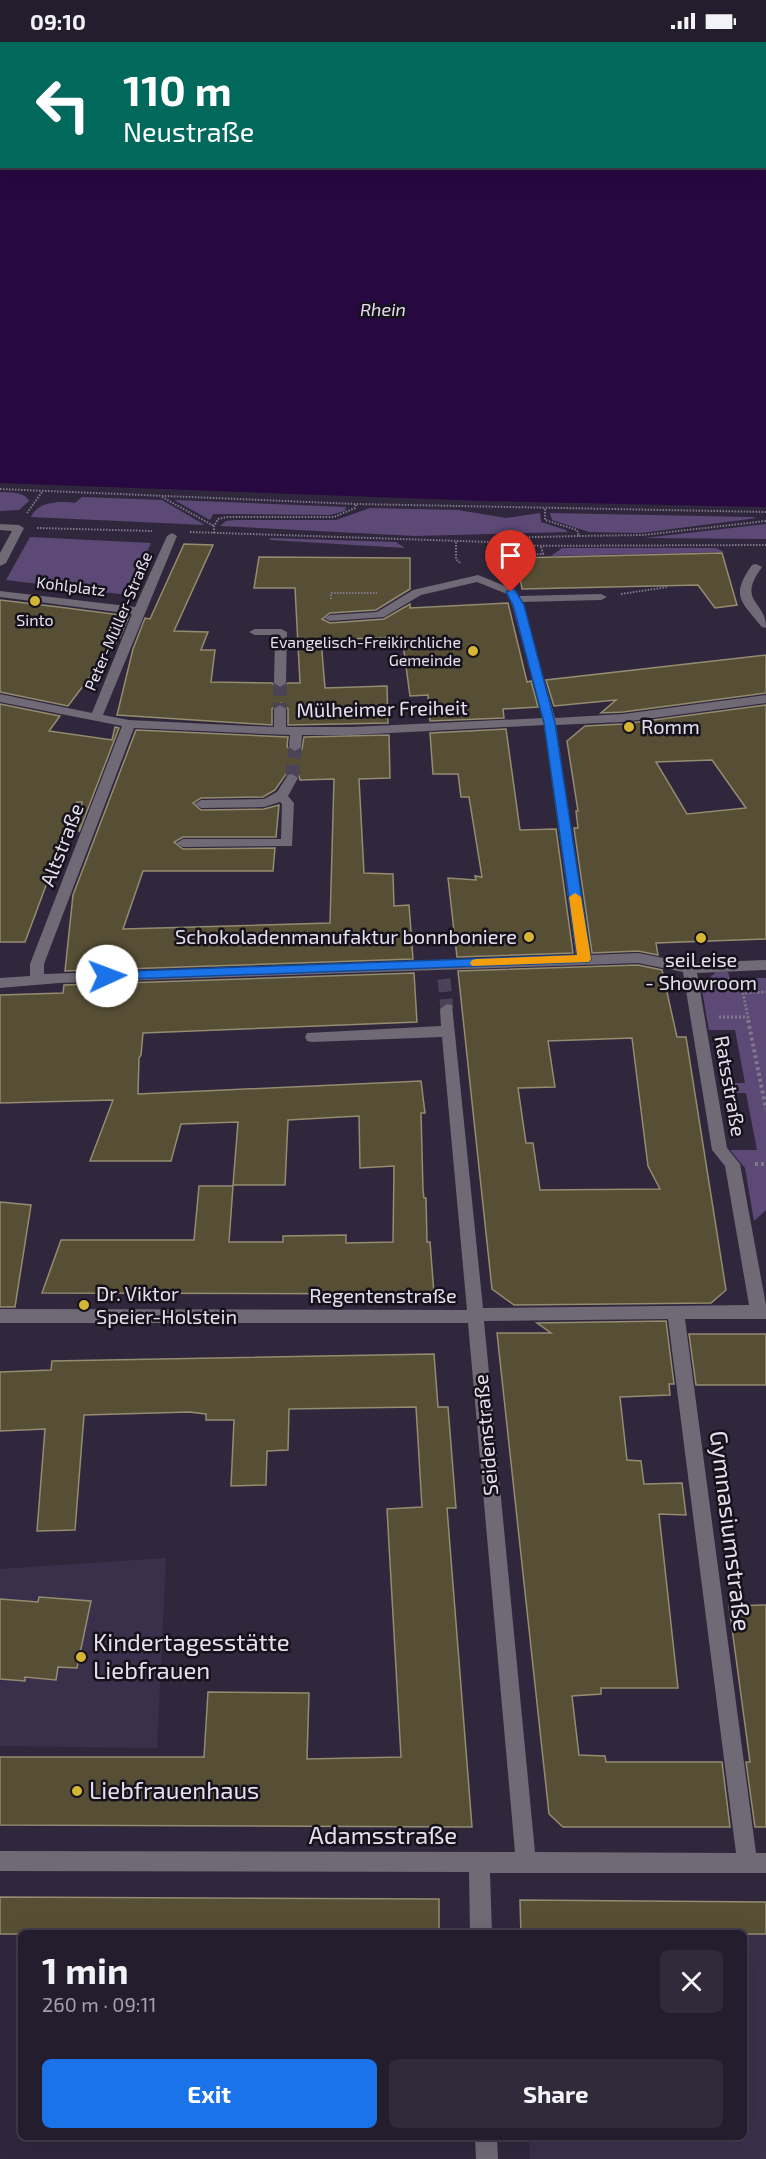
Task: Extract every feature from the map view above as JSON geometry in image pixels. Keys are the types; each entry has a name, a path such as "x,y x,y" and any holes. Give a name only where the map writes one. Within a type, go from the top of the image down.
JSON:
{"street":[{"path":"0,527 19,528 0,563"},
{"name":"Peter-Müller-Straße","path":"96,718 167,534"},
{"path":"756,567 746,581 746,600 766,625"},
{"path":"330,618 380,615 417,592 478,578 511,592 518,605 550,723 584,959"},
{"name":"Kohlplatz","path":"0,594 138,611"},
{"path":"515,599 601,597"},
{"path":"255,632 281,632 280,683"},
{"name":"Mülheimer Freiheit","path":"0,698 129,724 280,731 550,723 623,718 766,699"},
{"path":"280,709 280,731"},
{"name":"Altstraße","path":"37,980 37,964 129,724"},
{"path":"295,747 296,731"},
{"path":"201,804 264,803 281,796 288,789 292,778"},
{"path":"183,843 287,843 288,803 281,796"},
{"path":"0,983 37,980 444,972 584,959 638,957 689,968 766,965"},
{"name":"Ratsstraße","path":"689,968 720,1150 732,1164 762,1312"},
{"name":"Seidenstraße","path":"447,1009 526,1862"},
{"path":"312,1037 449,1031"},
{"name":"Regentenstraße","path":"0,1316 459,1318 492,1313 762,1312"},
{"name":"Gymnasiumstraße","path":"676,1313 757,1863"},
{"name":"Adamsstraße","path":"0,1861 757,1863"},
{"path":"479,1862 481,1930"},
{"path":"486,2140 487,2159"}],"path":[{"path":"68,493 70,486"},
{"path":"0,489 356,504 766,512"},
{"path":"28,512 42,492"},
{"path":"160,496 214,526"},
{"path":"214,533 214,526 218,519 227,517 334,517 355,508 356,504"},
{"path":"545,508 545,520 577,530 579,536"},
{"path":"490,542 498,538 643,535 766,521"},
{"path":"19,528 167,534"},
{"path":"184,532 490,542 499,546 766,545"},
{"path":"456,542 456,560"},
{"path":"513,555 543,554 541,546"},
{"path":"619,594 668,587"},
{"path":"766,992 743,993 766,1110"}],"shaded area":[{"path":"0,492 20,494 29,501 19,510 0,511"},
{"path":"82,497 162,500 205,525 31,517 44,505 56,502 75,503"},
{"path":"174,500 346,507 345,511 330,515 213,514 210,520"},
{"path":"370,508 458,510 506,518 540,513 541,522 567,532 415,536 220,526 226,521 235,520 336,520"},
{"path":"550,513 757,518 641,533 589,532 552,520"},
{"path":"766,524 766,539 644,538"},
{"path":"30,537 151,543 127,595 6,580"},
{"path":"270,538 396,542 405,548 270,540"},
{"path":"562,548 716,548 724,552 551,556"},
{"path":"716,972 728,972 730,979 766,978 766,1210 754,1221 745,1168 730,1150 757,1150 746,1093 724,1093 723,1083 745,1083 735,1030 709,1030 701,985"},
{"name":"Kindertagesstätte Liebfrauen","path":"166,1558 157,1748 0,1746 0,1569"},
{"path":"519,1900 766,1901 766,2159 530,2159 529,2140 747,2140 747,1930 520,1930"}],"water":[{"name":"Rhein","path":"0,168 766,168 766,507 483,501 0,483"}],"building":[{"path":"184,544 213,545 174,631 208,632 201,650 215,650 211,682 272,683 279,689 288,683 300,683 295,588 254,588 259,557 410,558 410,589 376,610 330,613 322,619 330,623 384,619 410,604 410,608 508,603 527,682 531,681 538,707 503,709 504,718 430,721 428,695 410,696 402,637 321,640 325,688 387,686 388,723 288,725 288,709 281,703 272,709 272,725 117,715 133,649 145,618 150,619"},
{"path":"722,553 737,605 715,608 698,585 522,589 516,558"},
{"path":"0,600 129,616 120,637 68,706 0,692"},
{"path":"766,655 766,693 623,712 601,713 616,700 554,706 546,680"},
{"path":"0,704 60,716 49,731 112,740 115,727 119,728 79,832 82,802 77,802 25,942 0,942"},
{"path":"766,705 766,939 656,943 658,955 638,951 592,953 574,828 578,828 576,811 578,811 567,741 585,726 623,724","holes":["712,760 746,808 687,814 656,762"]},
{"path":"506,729 520,830 556,829 573,953 457,957 448,878 476,880 475,876 482,877 469,797 461,797 458,774 433,774 430,733"},
{"path":"136,730 288,737 287,747 294,753 302,749 304,737 389,735 390,778 359,779 364,873 393,874 394,906 409,905 413,959 65,971 73,895","holes":["291,772 299,776 300,780 334,779 330,923 123,929 143,871 273,871 275,848 183,849 174,842 183,837 276,837 279,805 264,809 201,810 193,803 201,798 263,797 275,790 286,774"]},
{"path":"638,965 662,970 677,1037 686,1037 726,1290 711,1303 514,1305 492,1289 458,971","holes":["632,1038 648,1166 660,1189 540,1190 533,1143 526,1143 518,1088 555,1087 548,1041"]},
{"path":"414,973 417,1022 143,1033 139,1058 138,1094 421,1081 425,1113 421,1113 423,1190 424,1198 426,1198 427,1242 430,1242 434,1294 42,1293 61,1240 194,1240 199,1186 233,1186 229,1242 283,1242 283,1236 346,1235 346,1243 393,1242 394,1166 360,1168 359,1116 288,1120 285,1185 233,1185 238,1122 181,1124 171,1161 90,1161 113,1100 0,1103 0,995 63,993 64,985"},
{"path":"0,1202 31,1205 15,1307 0,1307"},
{"path":"666,1321 674,1384 669,1384 670,1395 620,1397 627,1460 641,1461 644,1484 682,1483 686,1515 659,1514 678,1688 601,1688 601,1694 572,1696 579,1755 605,1756 606,1762 722,1762 730,1827 563,1827 549,1814 497,1333 551,1333 537,1323"},
{"path":"689,1334 766,1334 766,1385 696,1385"},
{"path":"434,1354 438,1407 448,1407 456,1508 447,1508 472,1827 0,1825 0,1757 204,1757 208,1692 309,1693 307,1759 401,1757 387,1509 422,1507 416,1407 289,1409 288,1450 267,1451 266,1485 231,1486 234,1420 206,1420 206,1414 189,1412 84,1415 75,1530 37,1531 45,1429 0,1431 0,1372 51,1370 52,1361"},
{"path":"39,1597 91,1601 77,1668 58,1667 56,1680 25,1677 25,1681 0,1679 0,1599 38,1602"},
{"path":"766,1605 766,1827 755,1827 746,1762 750,1762 729,1606"},
{"path":"0,1897 439,1899 439,1930 18,1930 18,1934 0,1934"},
{"path":"520,1900 766,1902 766,1934 747,1934 747,1930 521,1930"}],"tunnel":[{"path":"280,683 280,709"},
{"path":"292,778 295,747"},
{"path":"444,979 447,1009"}],"slow traffic":[{"path":"476,963 584,959 575,897"}],"place":[{"name":"Sinto","path":"35,601"},
{"name":"Evangelisch-Freikirchliche Gemeinde","path":"473,651"},
{"name":"Romm","path":"629,727"},
{"name":"Schokoladenmanufaktur bonnboniere","path":"529,937"},
{"name":"seiLeise - Showroom","path":"701,938"},
{"name":"Dr. Viktor Speier-Holstein","path":"84,1305"},
{"name":"Kindertagesstätte Liebfrauen","path":"81,1657"},
{"name":"Liebfrauenhaus","path":"77,1791"}],"route":[{"path":"107,976 584,959 550,723 518,605 511,592"}]}
